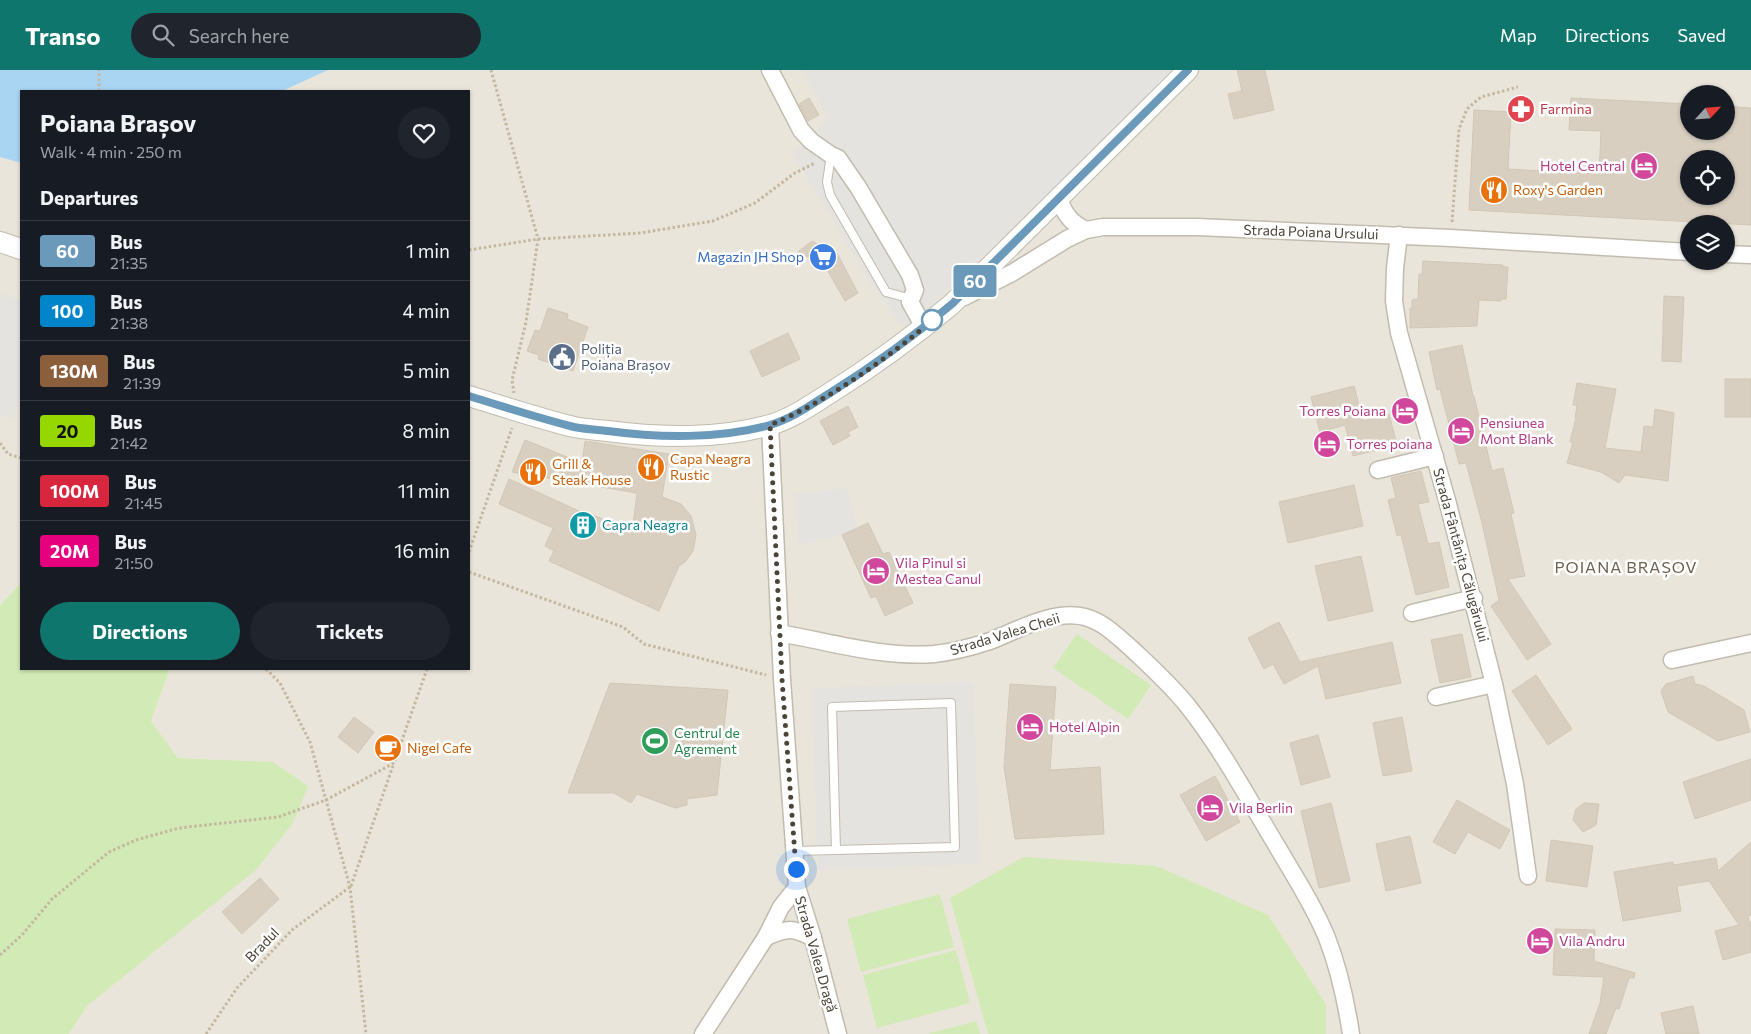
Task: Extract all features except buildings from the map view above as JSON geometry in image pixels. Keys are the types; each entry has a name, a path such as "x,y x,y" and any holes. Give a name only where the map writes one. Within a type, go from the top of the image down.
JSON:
{"street":[{"path":"770,70 801,130 831,160 838,158 858,187 910,275 915,290 909,300 924,327"},
{"path":"470,396 517,412 576,427 669,436 712,434 770,425 789,417 827,395 879,360 952,304 1188,70"},
{"path":"1059,198 1062,210 1069,219 1077,226 1086,230"},
{"name":"Strada Poiana Ursului","path":"952,304 1012,273 1067,239 1086,230 1103,227 1198,227 1451,238 1680,251"},
{"name":"Strada Fântânița Călugărului","path":"1399,236 1395,268 1394,302 1399,333 1474,598 1515,784 1528,876"},
{"path":"0,242 20,249"},
{"path":"1735,254 1751,255"},
{"name":"Strada Valea Dragă","path":"770,425 782,679 797,887 813,938 838,1034"},
{"path":"1378,470 1434,456"},
{"path":"1412,613 1474,598"},
{"name":"Strada Valea Cheii","path":"780,633 868,651 904,655 934,654 959,650 1050,619 1068,616 1084,617 1102,624 1153,668 1187,705 1246,793 1312,908 1326,937 1346,1001 1351,1034"},
{"path":"1672,660 1751,642"},
{"path":"1436,698 1494,684"},
{"path":"703,1034 766,937 782,906 797,887"},
{"path":"766,937 787,930 798,930 813,938"}],"lane":[{"path":"831,160 827,182 830,195 886,292 909,300"},
{"path":"794,851 836,850 955,847 951,703 832,707 836,850"}],"path":[{"path":"99,70 99,90"},
{"path":"470,549 517,412 512,380 526,322 538,239 491,70"},
{"path":"1451,238 1459,129 1467,109 1481,97 1518,88"},
{"path":"470,250 538,239 640,233 713,221 755,203 796,173 831,160"},
{"path":"0,442 8,454 20,458"},
{"path":"470,572 624,628 644,644 782,679"},
{"path":"267,670 280,683 310,742 350,887 366,1034"},
{"path":"350,887 428,670"},
{"path":"0,954 22,935 52,899 109,852 136,840 179,828 278,817 326,800 394,763"},
{"name":"Bradul","path":"206,1034 238,988 292,930 350,887"}],"shaded area":[{"path":"0,70 1751,70 1751,1034 1326,1034 1326,1004 986,1027 988,1034 69,1034 88,1005 307,786 273,762 178,758 151,721 170,670 470,670 470,90 20,90 20,584 0,607"},
{"path":"802,70 1176,70 906,330 872,286 792,153 828,119"},
{"path":"0,293 20,301 20,399 12,420 0,415"},
{"path":"847,488 857,528 842,535 799,545 795,494"},
{"path":"973,682 980,864 818,870 811,688"}],"green space":[{"path":"20,584 20,670 170,670 151,721 178,758 273,762 308,786 293,823 256,870 88,1005 69,1034 0,1034 0,607"},
{"path":"1077,634 1151,685 1128,719 1053,668"},
{"path":"1024,857 1156,866 1268,915 1326,1004 1326,1034 988,1034 950,898"},
{"path":"940,894 954,947 861,972 847,919"},
{"path":"956,950 970,1003 877,1028 863,975"},
{"path":"976,1021 980,1034 927,1034"}],"water":[{"path":"0,70 328,70 284,90 20,90 20,163 0,157"}],"bus line":[{"name":"60","path":"470,396 517,412 576,427 621,433 669,436 712,434 770,425 789,417 813,404 873,365 952,304 1188,70"}],"place":[{"name":"Farmina","path":"1521,109"},
{"name":"Hotel Central","path":"1644,166"},
{"name":"Roxy's Garden","path":"1494,190"},
{"name":"Magazin JH Shop","path":"823,257"},
{"name":"Poliția Poiana Brașov","path":"562,357"},
{"name":"Torres Poiana","path":"1405,411"},
{"name":"Pensiunea Mont Blank","path":"1461,431"},
{"name":"Torres poiana","path":"1327,444"},
{"name":"Capa Neagra Rustic","path":"651,467"},
{"name":"Grill & Steak House","path":"533,472"},
{"name":"Capra Neagra","path":"583,525"},
{"name":"Vila Pinul si Mestea Canul","path":"876,571"},
{"name":"Hotel Alpin","path":"1030,727"},
{"name":"Centrul de Agrement","path":"655,741"},
{"name":"Nigel Cafe","path":"388,748"},
{"name":"Vila Berlin","path":"1210,808"},
{"name":"Vila Andru","path":"1540,941"}],"district":[{"name":"POIANA BRAȘOV","path":"1626,567"}],"route":[{"path":"796,869 782,679 770,425 813,404 841,386 899,346 939,315 932,320"}]}
